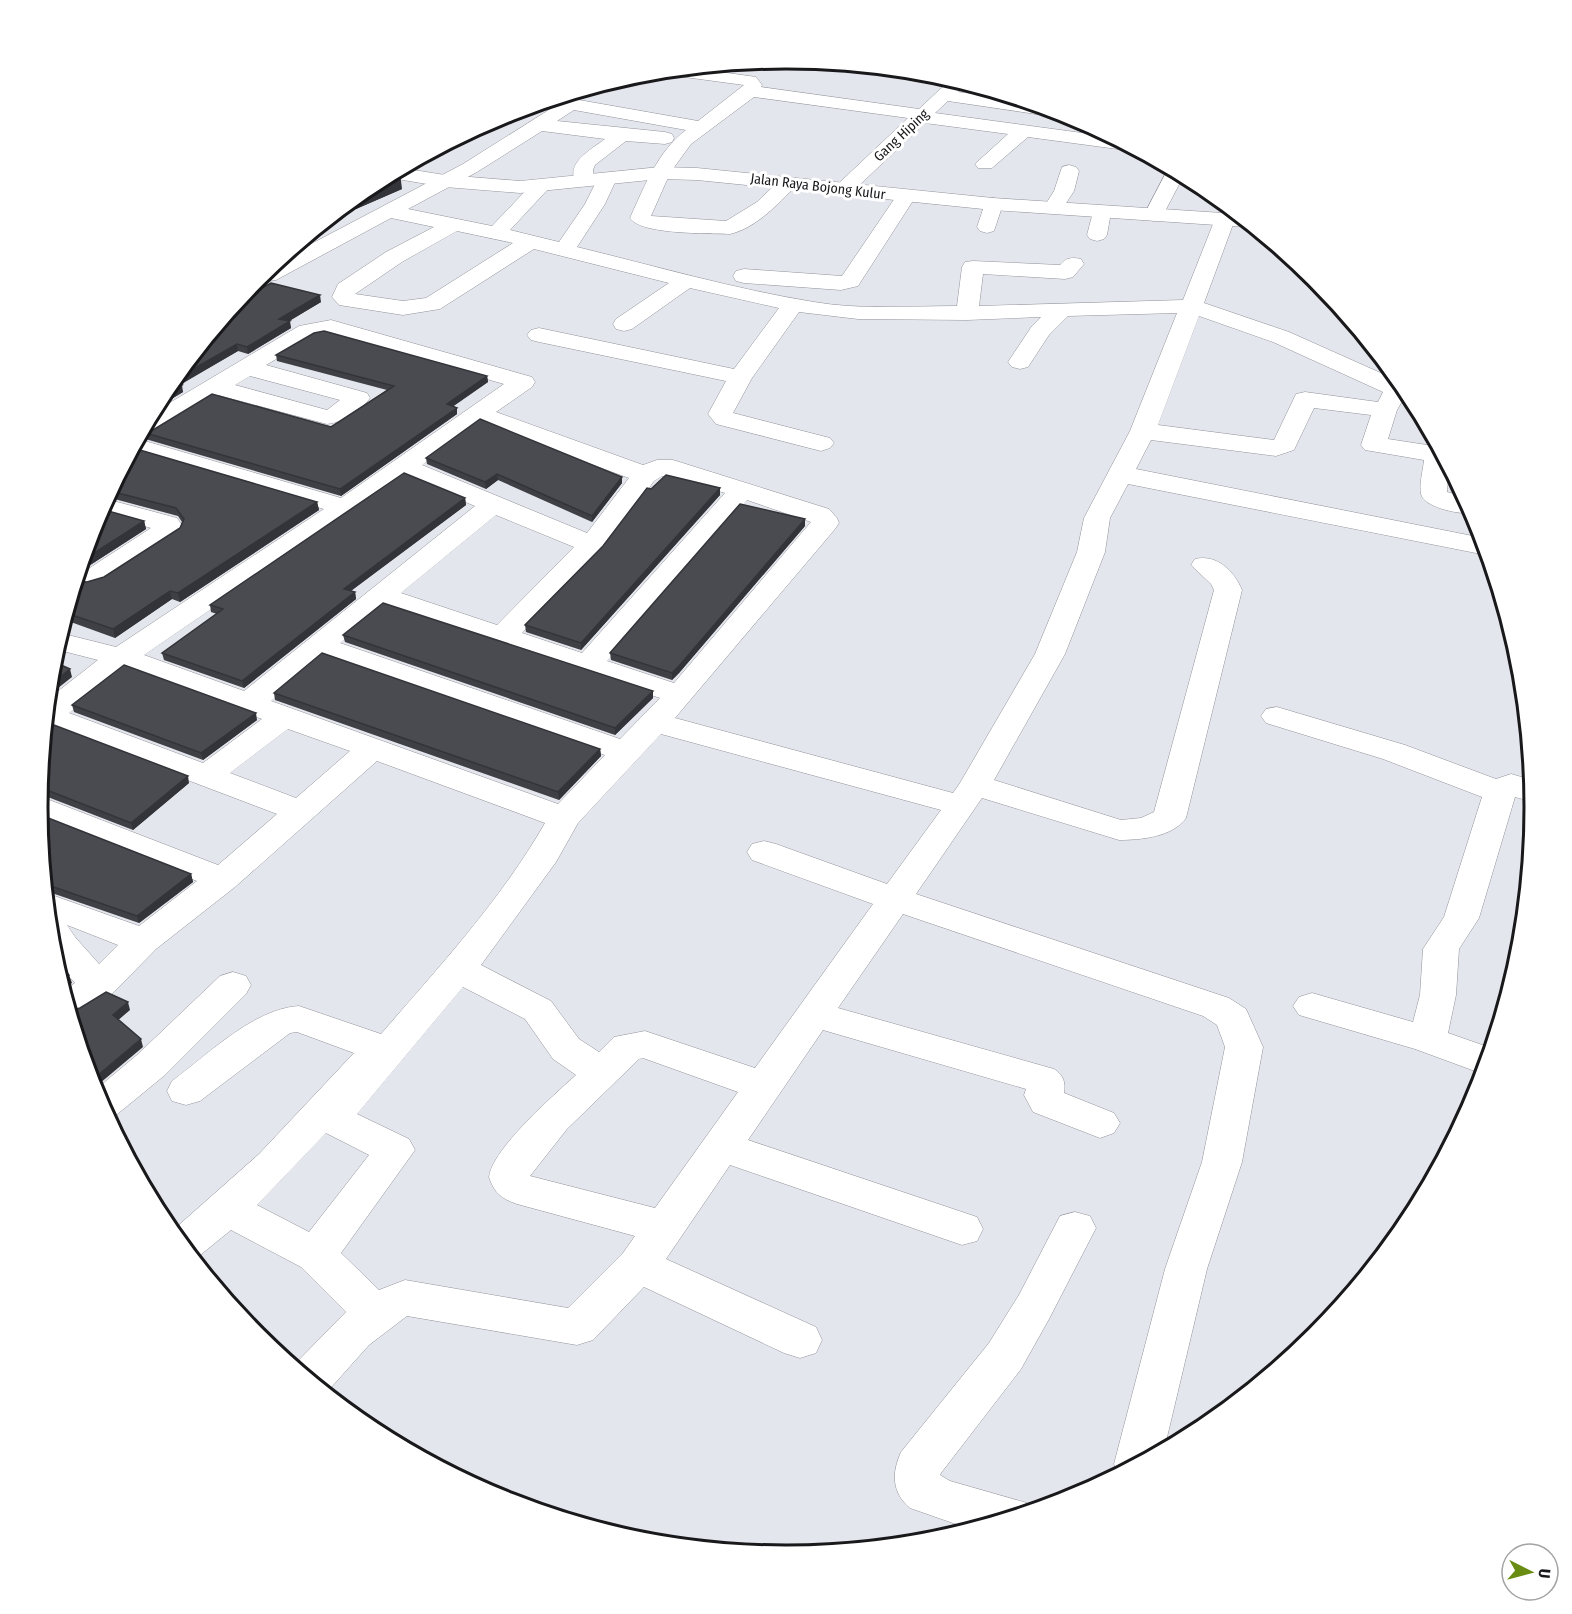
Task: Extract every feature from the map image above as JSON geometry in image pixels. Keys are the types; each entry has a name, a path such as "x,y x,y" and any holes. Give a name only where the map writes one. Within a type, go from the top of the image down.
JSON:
{"street":[{"path":"700,74 750,81 753,85 750,91 684,140 660,173 641,219 730,228 764,207 789,182"},
{"name":"Gang Hiping","path":"844,189 951,88"},
{"path":"750,91 1024,130 1087,134"},
{"path":"944,95 1012,105"},
{"path":"566,103 701,127"},
{"path":"285,265 445,181 542,125 571,104"},
{"path":"542,125 684,140"},
{"path":"985,164 1024,130"},
{"path":"584,180 583,170 587,162 622,135"},
{"path":"1054,207 1064,190 1069,171"},
{"name":"Jalan Raya Bojong Kulur","path":"405,175 445,181 540,187 584,180 660,173 723,175 993,204 1232,220"},
{"path":"563,251 595,204 607,178"},
{"path":"1154,215 1172,179"},
{"path":"498,233 504,223 540,187"},
{"path":"715,288 737,276 841,283 850,281 906,196"},
{"path":"987,227 993,204"},
{"path":"386,211 498,233 715,288 816,309 858,312 967,313 1191,306 1281,337 1396,397"},
{"path":"1097,235 1101,212"},
{"path":"315,1374 382,1306 405,1298 577,1327 638,1265 967,795 1050,654 1091,552 1097,518 1143,431 1191,306 1235,222"},
{"path":"454,224 394,257 346,289 343,297 347,300 403,308 432,304 530,242"},
{"path":"967,313 973,267 1065,272 1074,264"},
{"path":"624,324 686,281"},
{"path":"793,304 740,377 720,414 725,418 821,443"},
{"path":"1020,362 1035,338 1061,311"},
{"path":"54,710 121,657 345,507 523,382 331,327 307,331 158,420"},
{"path":"539,335 740,377"},
{"path":"213,386 327,417 334,416 358,398 245,367"},
{"path":"1143,431 1276,448 1285,445 1305,399 1396,397"},
{"path":"1396,397 1374,445 1431,450"},
{"path":"478,414 645,475"},
{"path":"142,448 345,507"},
{"path":"1436,459 1434,495 1443,501 1458,504"},
{"path":"402,466 592,546"},
{"path":"316,1256 395,1150 335,1120 334,1114 458,969 544,854 564,818 652,722 680,695 825,523 824,518 673,468 657,468 645,475 592,546 502,637"},
{"path":"1119,474 1476,545"},
{"path":"588,665 724,508 742,491"},
{"path":"249,703 493,504"},
{"path":"84,580 95,577 170,528 167,524 111,509"},
{"path":"652,722 1119,830 1138,830 1154,826 1169,818 1228,590 1224,580 1205,565"},
{"path":"380,596 680,695"},
{"path":"67,643 121,657 564,818"},
{"path":"319,646 626,752"},
{"path":"206,776 285,716"},
{"path":"1277,716 1517,792 1461,918 1441,950 1438,995 1428,1040"},
{"path":"53,718 301,811"},
{"path":"74,1001 98,986 143,941 223,879 373,748"},
{"path":"48,810 223,879"},
{"path":"764,852 894,899 1216,1007 1233,1018 1244,1047 1222,1162 1186,1269 1139,1454"},
{"path":"55,907 143,941"},
{"path":"61,944 98,986"},
{"path":"458,969 538,1010 566,1048 602,1073"},
{"path":"109,1100 151,1065 233,985"},
{"path":"1312,1006 1428,1040 1479,1059"},
{"path":"813,1014 1040,1079 1046,1083 1044,1095 1047,1102 1100,1123"},
{"path":"186,1091 273,1025 285,1020 299,1019 371,1045 374,1049 373,1056 364,1067 273,1165 190,1241"},
{"path":"664,1227 517,1188 510,1182 508,1176 511,1168 553,1119 627,1047 645,1044 763,1086"},
{"path":"721,1146 962,1229"},
{"path":"226,1209 316,1256 374,1313"},
{"path":"996,1514 933,1497 921,1490 916,1480 918,1466 1005,1356 1034,1307 1075,1228"},
{"path":"638,1265 800,1340"}],"building":[{"path":"271,283 320,295 279,319 290,321 247,347 237,344 193,369 231,320 260,289"},
{"path":"324,331 487,376 447,404 457,408 340,489 149,434 152,430 212,394 331,427 394,386 276,355 314,333"},
{"path":"480,419 622,477 592,516 497,474 485,482 426,458"},
{"path":"140,450 317,502 178,593 170,591 113,629 73,615 83,582 104,577 180,528 184,519 176,508 118,493"},
{"path":"404,473 465,498 344,589 355,592 242,681 162,653 223,609 210,605"},
{"path":"666,475 720,488 581,643 525,625 603,546 647,488 651,489"},
{"path":"740,504 805,519 672,673 610,653"},
{"path":"110,512 144,521 93,554"},
{"path":"383,603 653,691 615,728 343,635"},
{"path":"322,653 600,749 558,792 274,693"},
{"path":"62,665 70,669 60,677"},
{"path":"124,665 256,713 201,753 72,705"},
{"path":"53,725 188,776 131,823 49,791"},
{"path":"48,818 191,874 137,916 53,887"},
{"path":"106,992 128,1002 113,1015 141,1039 99,1075 76,1009"}]}
